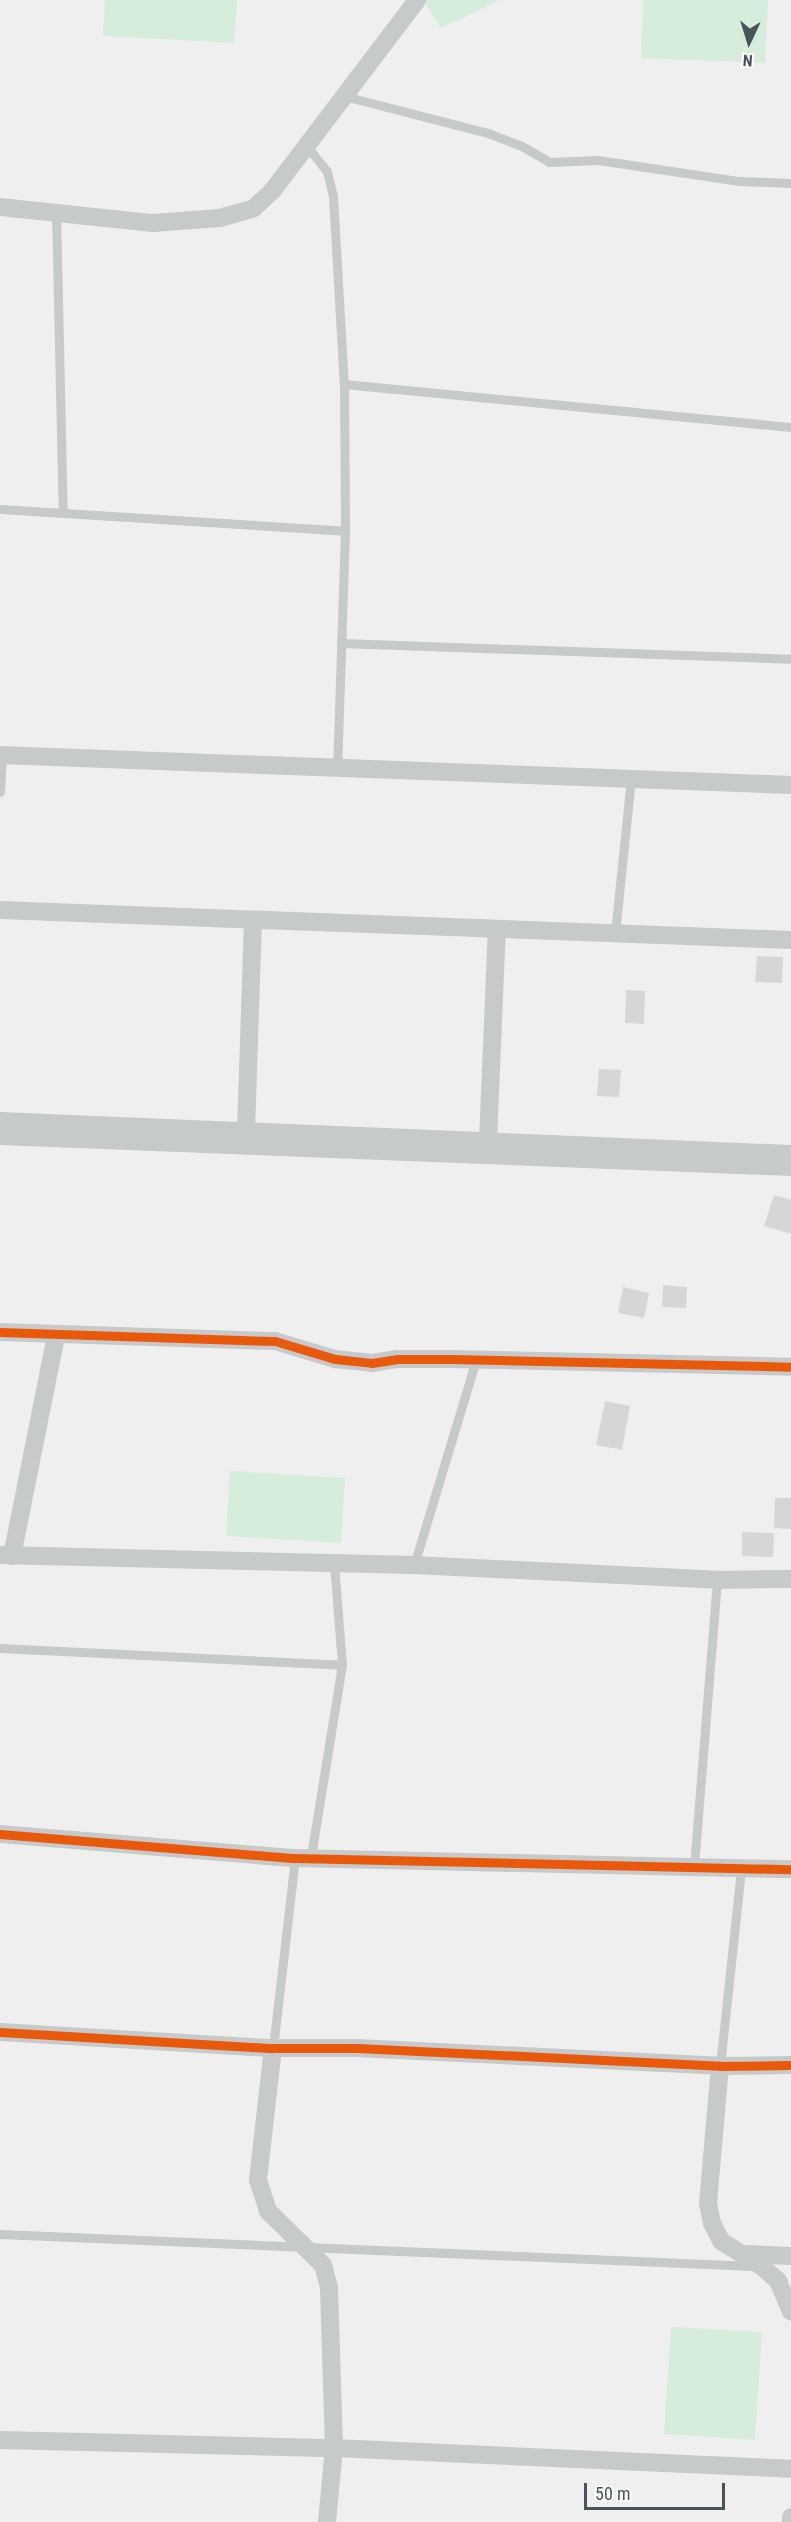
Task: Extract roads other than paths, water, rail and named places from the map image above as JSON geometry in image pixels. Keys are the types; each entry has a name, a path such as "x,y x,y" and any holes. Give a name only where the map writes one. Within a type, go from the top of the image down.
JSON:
{"street":[{"path":"0,207 153,224 220,218 254,208 273,190 417,0"},
{"path":"1,755 791,784"},
{"path":"0,910 791,940"},
{"path":"246,1131 253,920"},
{"path":"488,1141 497,929"},
{"path":"0,1121 791,1154"},
{"path":"0,1137 791,1167"},
{"path":"0,1332 275,1341 355,1362 476,1360 791,1366"},
{"path":"56,1335 6,1556 414,1566 717,1580 791,1579"},
{"path":"0,1834 303,1857 791,1869"},
{"path":"0,2032 273,2048 357,2048 720,2066 791,2065"},
{"path":"273,2048 258,2180 268,2211 323,2265 328,2288 334,2448 327,2522"},
{"path":"720,2066 708,2204 712,2223 721,2241 761,2266 778,2281 791,2311"},
{"path":"740,2254 791,2256"},
{"path":"0,2440 334,2448 791,2469"},
{"path":"791,2517 791,2522"}],"lane":[{"path":"344,96 488,132 520,145 549,162 598,160 739,181 791,183"},
{"path":"307,146 320,159 327,172 333,196 344,384 345,531 337,767"},
{"path":"56,213 63,513"},
{"path":"344,384 791,427"},
{"path":"0,509 345,531"},
{"path":"341,643 791,659"},
{"path":"0,792 1,755"},
{"path":"615,933 631,778"},
{"path":"414,1566 476,1360"},
{"path":"273,2048 303,1857 342,1665 334,1564"},
{"path":"693,1866 717,1580"},
{"path":"0,1648 342,1665"},
{"path":"720,2066 741,1868"},
{"path":"0,2234 761,2266"}]}
